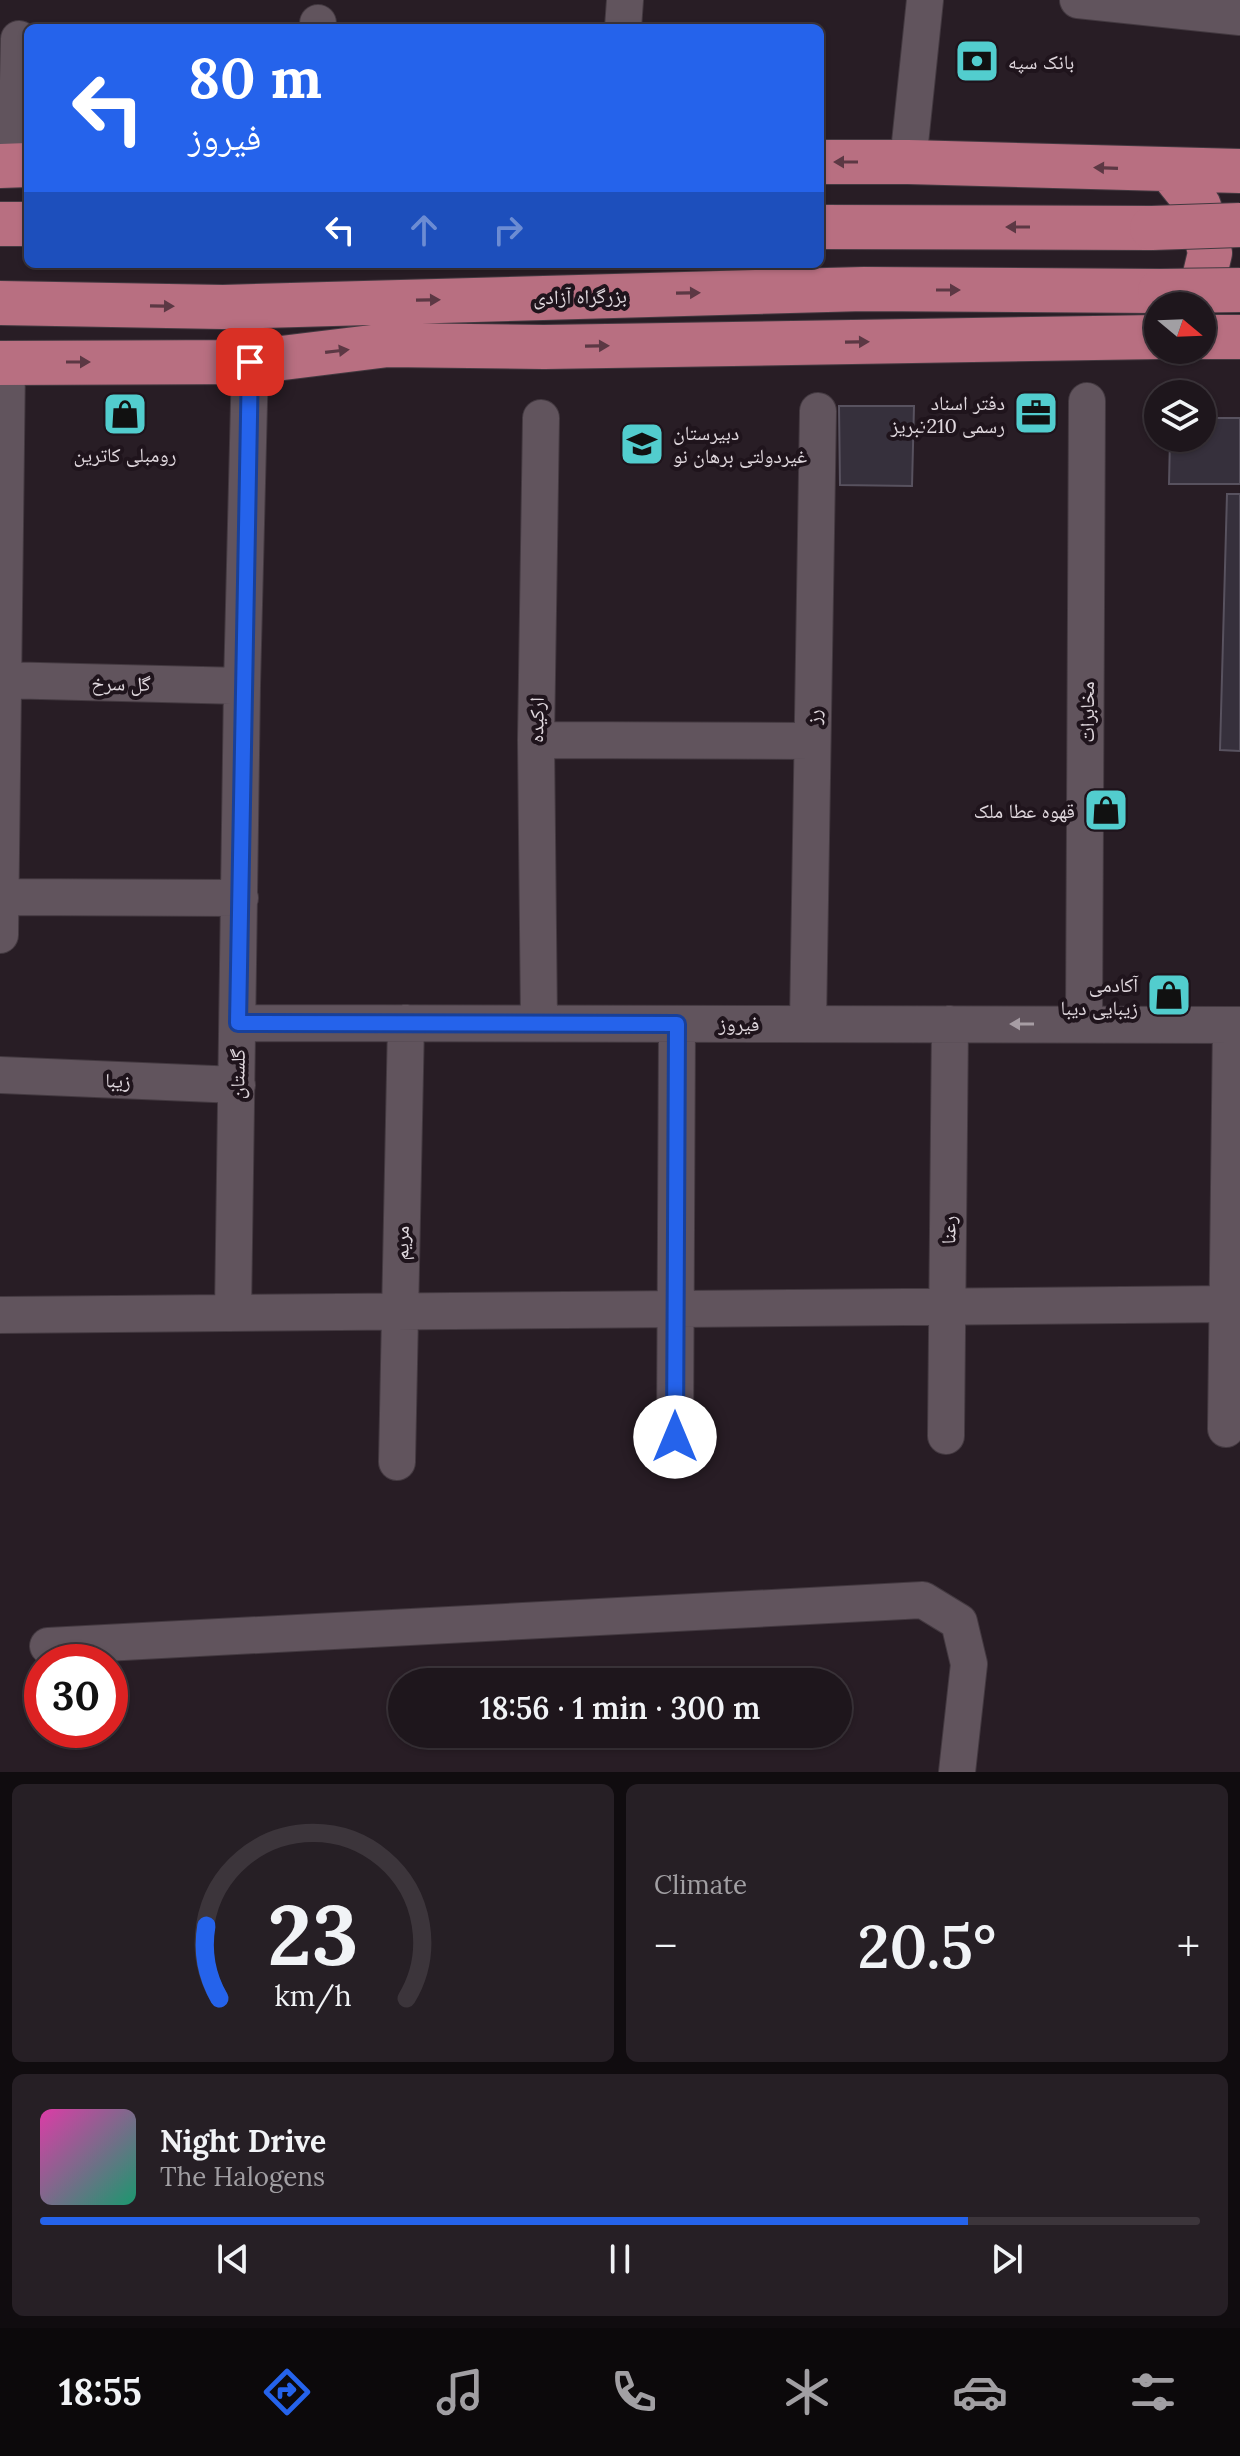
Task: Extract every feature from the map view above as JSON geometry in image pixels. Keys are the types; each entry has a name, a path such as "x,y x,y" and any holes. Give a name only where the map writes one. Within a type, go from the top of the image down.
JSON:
{"highway":[{"path":"824,162 1240,171"},
{"path":"1170,170 1199,206 1210,253 1201,292"},
{"path":"0,224 24,224"},
{"path":"824,227 1152,228 1240,225"},
{"name":"بزرگراه آزادی","path":"0,303 223,307 864,289 1144,297"},
{"name":"بزرگراه آزادی","path":"1216,293 1240,290"},
{"path":"4,363 250,362 388,345 544,347 1144,337"},
{"path":"1216,337 1240,337"}],"street":[{"path":"623,24 625,0"},
{"path":"908,162 925,0"},
{"path":"1078,0 1240,17"},
{"path":"15,166 19,39"},
{"name":"گلستان","path":"233,1313 250,362"},
{"path":"0,935 4,363"},
{"name":"مخابرات","path":"1084,1024 1087,401"},
{"name":"رز","path":"808,1023 818,411"},
{"name":"ارکیده","path":"539,1023 536,740 541,418"},
{"name":"گل سرخ","path":"2,680 242,686"},
{"path":"536,740 812,741"},
{"path":"0,897 240,898"},
{"name":"فیروز","path":"238,1023 1236,1025"},
{"name":"مریم","path":"397,1462 406,1023"},
{"path":"675,1437 677,1024"},
{"name":"رعنا","path":"946,1436 950,1024"},
{"path":"1226,1429 1236,1025"},
{"name":"زیبا","path":"0,1075 237,1085"},
{"path":"0,1315 1228,1304"},
{"path":"86,1644 923,1600 959,1622 969,1664 957,1772"}],"building":[{"path":"839,406 914,406 912,486 840,485"},
{"path":"1216,418 1240,418 1240,484 1169,484 1170,452 1216,452"},
{"path":"1227,494 1240,494 1240,751 1220,750"}],"place":[{"name":"بانک سپه","path":"977,61"},
{"name":"دفتر اسناد رسمی 210تبریز","path":"1036,413"},
{"name":"رومبلی کاترین","path":"125,414"},
{"name":"دبیرستان غیردولتی برهان نو","path":"642,444"},
{"name":"قهوه عطا ملک","path":"1106,810"},
{"name":"آکادمی زیبایی دیبا","path":"1169,995"}],"route":[{"path":"250,362 238,1023 677,1024 675,1437"}]}
